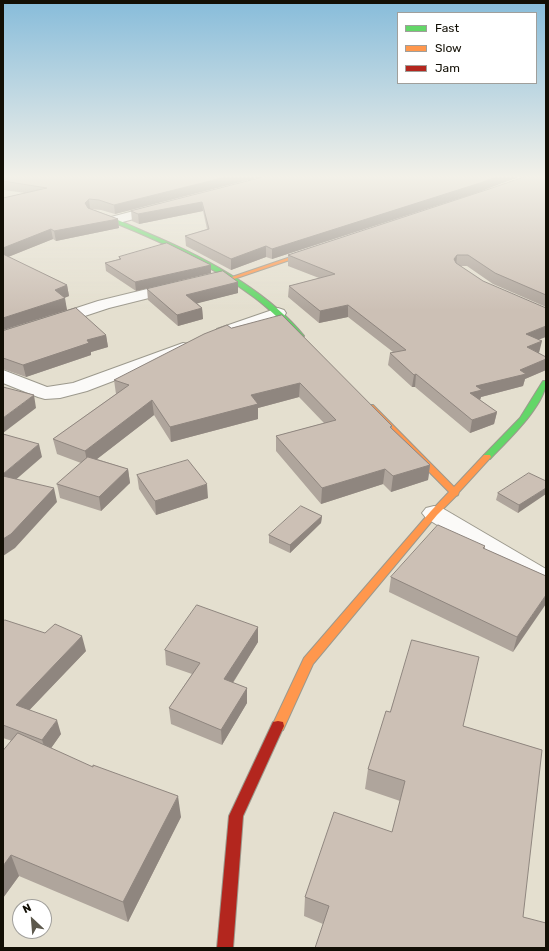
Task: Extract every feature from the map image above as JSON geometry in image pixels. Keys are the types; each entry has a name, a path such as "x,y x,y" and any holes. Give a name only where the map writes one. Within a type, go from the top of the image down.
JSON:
{"street":[{"path":"117,221 196,257 230,277 278,313 305,341"},
{"path":"3,338 104,304 197,282 230,277 328,246"},
{"path":"3,376 45,392 60,392 80,387 278,313"},
{"path":"224,948 236,816 308,660 434,513 522,419 546,383"},
{"path":"366,403 455,492"},
{"path":"434,513 546,581"}],"building":[{"path":"3,221 105,221 54,231 51,229 3,248"},
{"path":"207,221 359,221 272,249 266,246 231,259 185,236 209,229"},
{"path":"390,221 546,221 546,295 495,273 468,255 457,255 454,259 456,263 483,281 546,308 546,326 526,334 542,341 527,347 546,357 546,359 520,370 526,374 476,386 482,390 470,393 497,412 472,420 416,374 414,375 390,353 406,350 348,305 320,311 289,286 335,274 288,255"},
{"path":"167,243 211,265 135,282 105,263 121,259 119,257"},
{"path":"3,254 67,285 55,290 65,298 3,318"},
{"path":"223,271 238,282 186,295 202,308 177,315 147,289"},
{"path":"76,308 106,335 87,340 89,343 23,365 3,358 3,331"},
{"path":"282,315 392,426 390,427 430,465 393,476 385,469 322,488 276,436 336,420 300,383 251,395 258,404 170,427 152,400 85,451 53,439 129,385 114,380 204,334 227,325 231,328"},
{"path":"3,387 34,395 3,418"},
{"path":"3,434 39,444 3,474"},
{"path":"88,457 128,469 99,497 57,484"},
{"path":"188,460 207,484 155,501 137,475"},
{"path":"529,473 546,481 546,488 519,505 498,493"},
{"path":"3,476 54,488 11,534 3,539"},
{"path":"301,506 322,516 290,545 269,535"},
{"path":"438,525 485,546 483,548 546,576 546,595 517,637 391,577"},
{"path":"197,605 258,627 224,679 247,688 221,730 169,708 200,663 165,650"},
{"path":"5,620 45,633 55,624 82,636 16,705 57,720 42,740 3,725 3,622"},
{"path":"412,640 479,657 463,726 542,750 523,917 546,923 546,948 315,948 329,906 305,897 334,812 392,832 405,781 368,769 386,711 390,712"},
{"path":"18,733 93,767 93,765 178,796 123,902 11,855 3,866 3,751"}],"traffic: fast":[{"path":"115,221 158,239 220,271 264,302 301,336"},
{"path":"487,457 523,419 546,383"}],"traffic: slow":[{"path":"232,278 316,250"},
{"path":"370,407 455,493"},
{"path":"278,726 308,661 434,513 487,457"}],"traffic: jam":[{"path":"225,948 236,816 278,726"}]}
